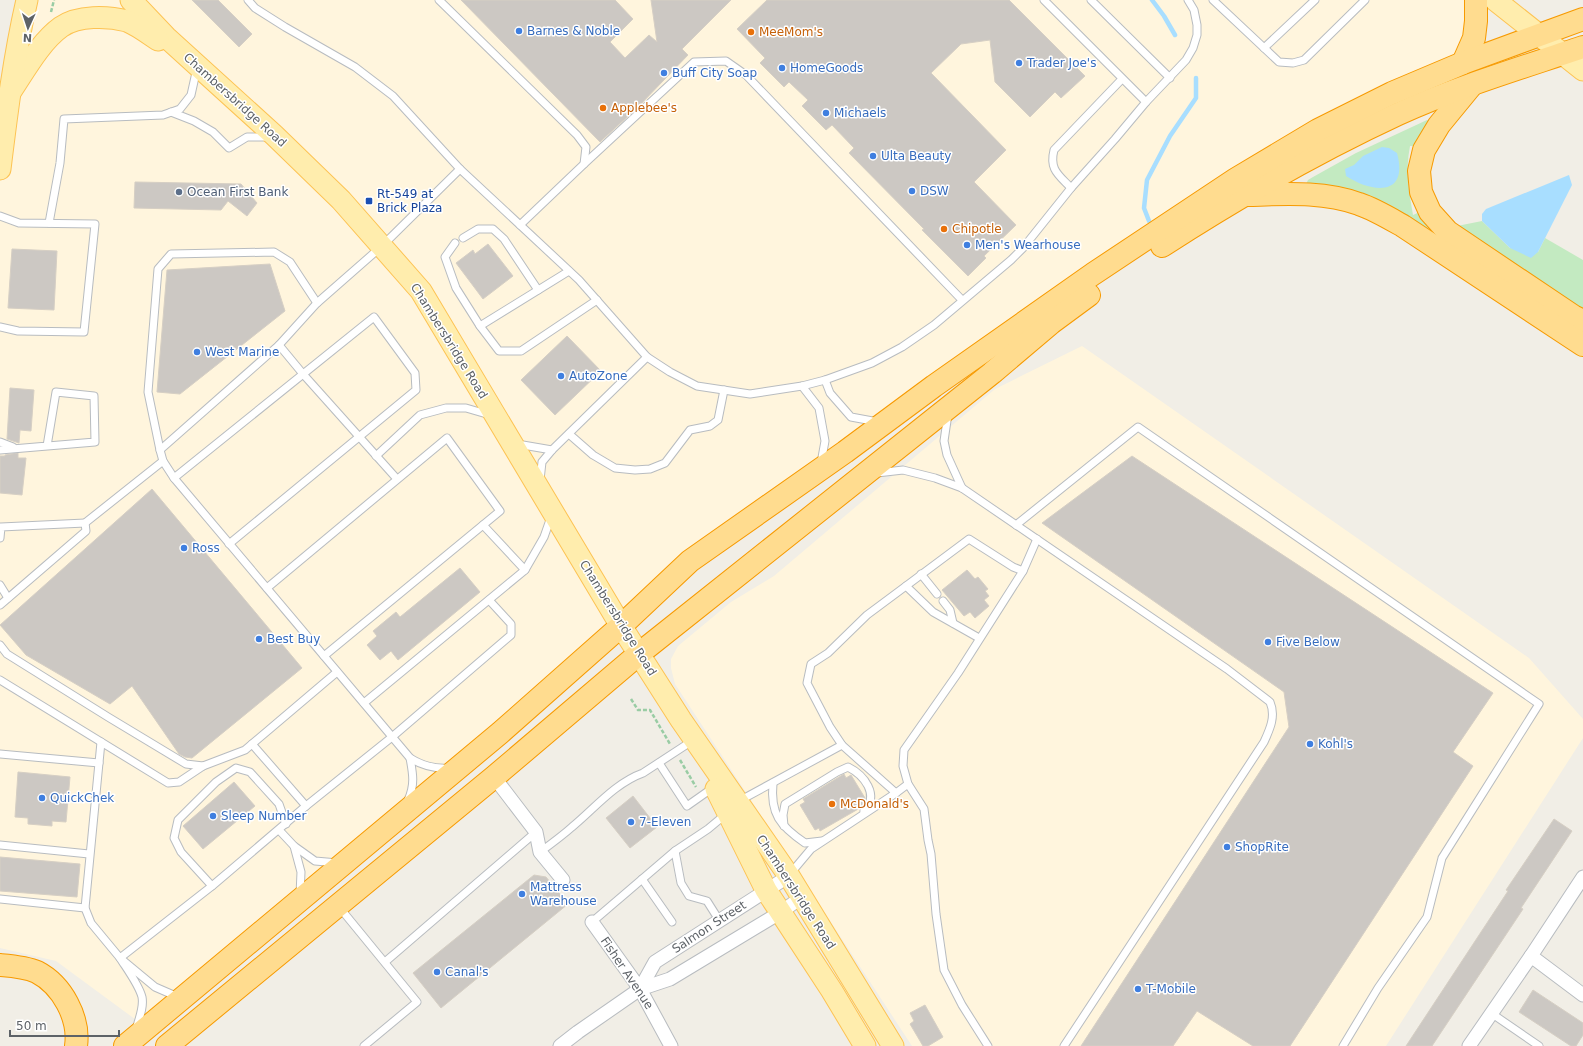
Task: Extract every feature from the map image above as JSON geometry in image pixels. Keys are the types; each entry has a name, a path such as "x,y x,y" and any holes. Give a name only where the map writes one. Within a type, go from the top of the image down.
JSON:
{"highway":[{"path":"1463,63 1474,38 1476,0"},
{"path":"129,1043 459,768 622,626 690,561 1093,274 1236,179 1318,130 1392,93 1463,63 1583,19"},
{"path":"167,1046 494,777 640,654 992,373 1051,323 1100,286 1244,195 1328,149 1399,114 1472,85 1573,51"},
{"path":"1472,85 1439,125 1424,150 1419,170 1420,184 1421,192 1430,212 1448,232 1573,316 1583,321"},
{"path":"1244,195 1302,194 1331,196 1358,203 1403,226 1583,345"},
{"path":"0,965 25,968 37,972 50,981 59,991 72,1014 75,1026 76,1046"}],"main road":[{"path":"0,169 9,94 19,33 27,0"},
{"name":"Chambersbridge Road","path":"131,0 166,37 277,138 341,200 421,291 622,626 681,720 732,807 766,890 832,991 865,1046"},
{"path":"143,0 166,37"},
{"path":"1494,0 1539,35 1573,51 1583,70"},
{"path":"9,94 48,39 62,26 85,18 100,17 128,22 192,61"},
{"name":"Chambersbridge Road","path":"681,720 684,747 708,792 732,807 789,876 893,1046"}],"street":[{"path":"494,777 536,832 540,852 563,880"},
{"name":"Salmon Street","path":"640,989 655,962 789,876"},
{"path":"1469,1046 1583,877"},
{"name":"Salmon Street","path":"560,1046 640,989 670,979 802,898"},
{"name":"Fisher Avenue","path":"592,922 640,989 671,1046"},
{"path":"1530,956 1583,995"}],"lane":[{"path":"248,0 255,8 285,27 355,67 393,96 460,169 569,271 597,300 647,357 670,372 698,386 750,394 802,386 825,380 872,363 902,347 934,325 962,300 998,272 1023,248 1071,188 1116,139 1146,102 1186,60 1193,48 1197,35 1194,10 1188,0"},
{"path":"439,0 577,135 586,146 584,164"},
{"path":"1044,0 1146,102"},
{"path":"1091,0 1170,78"},
{"path":"1213,0 1279,62 1293,63 1304,60 1365,0"},
{"path":"1264,48 1315,0"},
{"path":"49,223 60,163 64,119 164,115 180,109 191,94 192,61"},
{"path":"520,225 694,62 726,61 746,75 962,300"},
{"path":"1071,188 1053,168 1051,160 1054,150 1122,79"},
{"path":"171,112 194,121 213,132 229,148 247,136 277,138"},
{"path":"160,450 279,345 317,303 382,246 460,169"},
{"path":"0,216 19,223 95,224 84,332 18,331 0,327"},
{"path":"463,238 478,229 493,229 504,239 538,290"},
{"path":"455,243 445,257 456,288 480,326 499,350 521,351 597,300"},
{"path":"317,303 290,262 274,252 171,254 158,269 148,392 163,461 174,478 410,758 421,765 436,769 459,768"},
{"path":"480,326 569,271"},
{"path":"174,478 374,317 415,373 416,390 229,544"},
{"path":"279,345 397,479"},
{"path":"539,488 542,462 552,450 647,357"},
{"path":"825,380 830,393 851,417 884,424"},
{"path":"802,386 819,408 825,441 819,470"},
{"path":"569,434 593,455 615,468 650,469 665,463 690,430 710,426 718,420 724,390"},
{"path":"0,450 95,442 94,396 56,392 47,446"},
{"path":"949,407 944,441 947,455 962,488"},
{"path":"376,456 420,415 446,408 466,408 497,418"},
{"path":"1016,525 1138,427 1539,704 1442,858 1427,917 1378,988 1343,1046"},
{"path":"266,588 447,438 500,511 324,656"},
{"path":"0,442 17,448"},
{"path":"512,443 552,450"},
{"path":"0,538 1,527 85,523 163,461"},
{"path":"863,475 903,470 935,478 962,488 1227,669 1270,702 1273,708 1272,723 1264,742 1064,1046"},
{"path":"364,703 525,570 544,537 553,511"},
{"path":"0,605 86,531 85,523"},
{"path":"484,525 525,570"},
{"path":"896,793 842,745 830,727 807,683 812,664 828,653 867,615 969,539 1013,567 1024,571"},
{"path":"988,1046 962,1005 944,970 936,914 931,854 924,810 908,784 903,766 904,750 958,673 979,638 1024,571 1037,539"},
{"path":"921,574 937,594"},
{"path":"0,585 8,598"},
{"path":"906,586 933,612 979,638"},
{"path":"120,958 212,886 306,806 392,737 511,635 511,624 489,600"},
{"path":"943,601 950,610 953,623"},
{"path":"0,645 7,654 186,764 203,766"},
{"path":"0,680 168,783 179,782 203,766 245,750 337,672"},
{"path":"101,742 85,908 91,923 120,958 135,982 142,998 141,1013 129,1043"},
{"path":"252,744 306,806"},
{"path":"592,922 675,851 708,829 732,807 842,745"},
{"path":"540,852 572,827 613,791 634,776 643,773 684,747"},
{"path":"0,754 99,763"},
{"path":"400,816 413,790 413,773 410,758"},
{"path":"659,763 687,806 708,792"},
{"path":"784,826 783,815 785,804 837,772 848,767 862,776 870,790 871,799 868,807 857,818"},
{"path":"212,886 181,852 174,838 178,820 216,782 236,768 250,772 278,804 286,824"},
{"path":"773,783 772,795 776,816 788,831 804,843 824,840"},
{"path":"789,876 811,849 908,784"},
{"path":"279,830 294,846 316,861 344,863"},
{"path":"385,962 536,832"},
{"path":"0,846 89,854"},
{"path":"294,846 301,872 299,900"},
{"path":"675,851 681,883 689,896 707,901 719,920"},
{"path":"642,879 672,922"},
{"path":"0,899 85,908"},
{"path":"337,905 417,1002 364,1046"},
{"path":"120,958 155,987 182,998"},
{"path":"1491,1013 1539,1046"}],"path":[{"path":"631,699 638,710 650,710 684,747 708,792"}],"shaded area":[{"path":"27,0 1476,0 1463,63 1318,130 690,561 147,1028 56,961 0,948 0,169"},
{"path":"1082,346 1529,658 1583,719 1583,738 1386,1046 912,1046 675,684 671,668 671,659 678,646 731,602 774,576 995,389"}],"green space":[{"path":"1427,120 1430,121 1416,146 1410,146 1408,181 1413,215 1422,211 1450,241 1306,184 1308,180 1356,153"},
{"path":"1482,221 1510,248 1538,252 1545,238 1583,260 1583,311 1457,226"}],"water":[{"path":"1382,147 1389,148 1397,153 1399,167 1398,178 1393,184 1386,187 1377,188 1356,182 1346,176 1345,169 1354,165 1363,156"},
{"path":"1569,175 1572,185 1538,252 1531,258 1510,248 1482,221 1482,214 1486,209"}],"building":[{"path":"192,0 218,0 252,34 239,47"},
{"path":"461,0 615,0 633,19 610,42 625,58 649,35 657,42 651,0 731,0 682,49 688,55 639,106 600,142"},
{"path":"767,0 1009,0 1085,76 1061,98 1055,92 1030,117 995,82 990,40 961,44 931,73 1006,150 974,182 1016,225 984,256 986,258 968,276 849,153 854,148 832,125 826,130 802,106 808,100 789,82 784,87 760,63 765,58 737,29"},
{"path":"135,182 241,184 257,203 247,216 228,201 221,210 134,208"},
{"path":"488,244 513,276 483,299 456,263 473,250 475,254"},
{"path":"12,249 57,251 54,310 8,308"},
{"name":"West Marine","path":"270,264 285,311 180,394 157,392 167,270"},
{"name":"AutoZone","path":"567,336 601,371 555,415 521,380"},
{"path":"10,388 34,390 31,431 20,430 19,443 7,439"},
{"path":"18,453 18,458 26,458 22,495 0,493 0,456"},
{"path":"1132,456 1493,693 1453,752 1473,766 1290,1046 1253,1046 1197,1011 1173,1046 1081,1046 1289,727 1284,692 1042,523"},
{"path":"152,489 302,668 192,758 179,754 132,686 110,704 26,655 0,625"},
{"path":"460,568 480,592 398,660 391,651 380,660 367,645 377,636 373,631 396,612 400,617"},
{"path":"967,570 975,579 978,577 988,589 985,591 989,596 984,600 989,606 975,618 970,612 964,616 942,590"},
{"path":"18,772 70,777 66,822 52,821 52,826 28,824 28,818 15,817"},
{"name":"McDonald's","path":"844,774 846,778 851,775 865,798 865,801 862,803 863,804 860,808 820,831 819,828 815,830 800,805 805,802 803,799"},
{"path":"234,782 255,806 203,849 183,826"},
{"name":"7-Eleven","path":"633,796 657,827 630,848 606,818"},
{"path":"1554,819 1572,831 1521,908 1523,909 1432,1046 1406,1046 1508,891 1506,890"},
{"path":"0,857 80,864 77,897 0,891"},
{"path":"534,875 546,877 568,904 441,1008 413,973"},
{"path":"1533,990 1583,1023 1583,1035 1576,1046 1571,1046 1519,1012"},
{"path":"925,1005 943,1037 928,1046 923,1046 910,1024 914,1021 910,1013"}],"waterway":[{"path":"1152,0 1164,16 1175,35"},
{"path":"1149,221 1144,208 1147,180 1170,136 1196,98 1196,78"}],"place":[{"name":"Barnes & Noble","path":"519,31"},
{"name":"MeeMom's","path":"751,32"},
{"name":"Trader Joe's","path":"1019,63"},
{"name":"HomeGoods","path":"782,68"},
{"name":"Buff City Soap","path":"664,73"},
{"name":"Applebee's","path":"603,108"},
{"name":"Michaels","path":"826,113"},
{"name":"Ulta Beauty","path":"873,156"},
{"name":"DSW","path":"912,191"},
{"name":"Ocean First Bank","path":"179,192"},
{"name":"Rt-549 at Brick Plaza","path":"369,201"},
{"name":"Chipotle","path":"944,229"},
{"name":"Men's Wearhouse","path":"967,245"},
{"name":"West Marine","path":"197,352"},
{"name":"AutoZone","path":"561,376"},
{"name":"Ross","path":"184,548"},
{"name":"Best Buy","path":"259,639"},
{"name":"Five Below","path":"1268,642"},
{"name":"Kohl's","path":"1310,744"},
{"name":"QuickChek","path":"42,798"},
{"name":"McDonald's","path":"832,804"},
{"name":"Sleep Number","path":"213,816"},
{"name":"7-Eleven","path":"631,822"},
{"name":"ShopRite","path":"1227,847"},
{"name":"Mattress Warehouse","path":"522,894"},
{"name":"Canal's","path":"437,972"},
{"name":"T-Mobile","path":"1138,989"}]}
